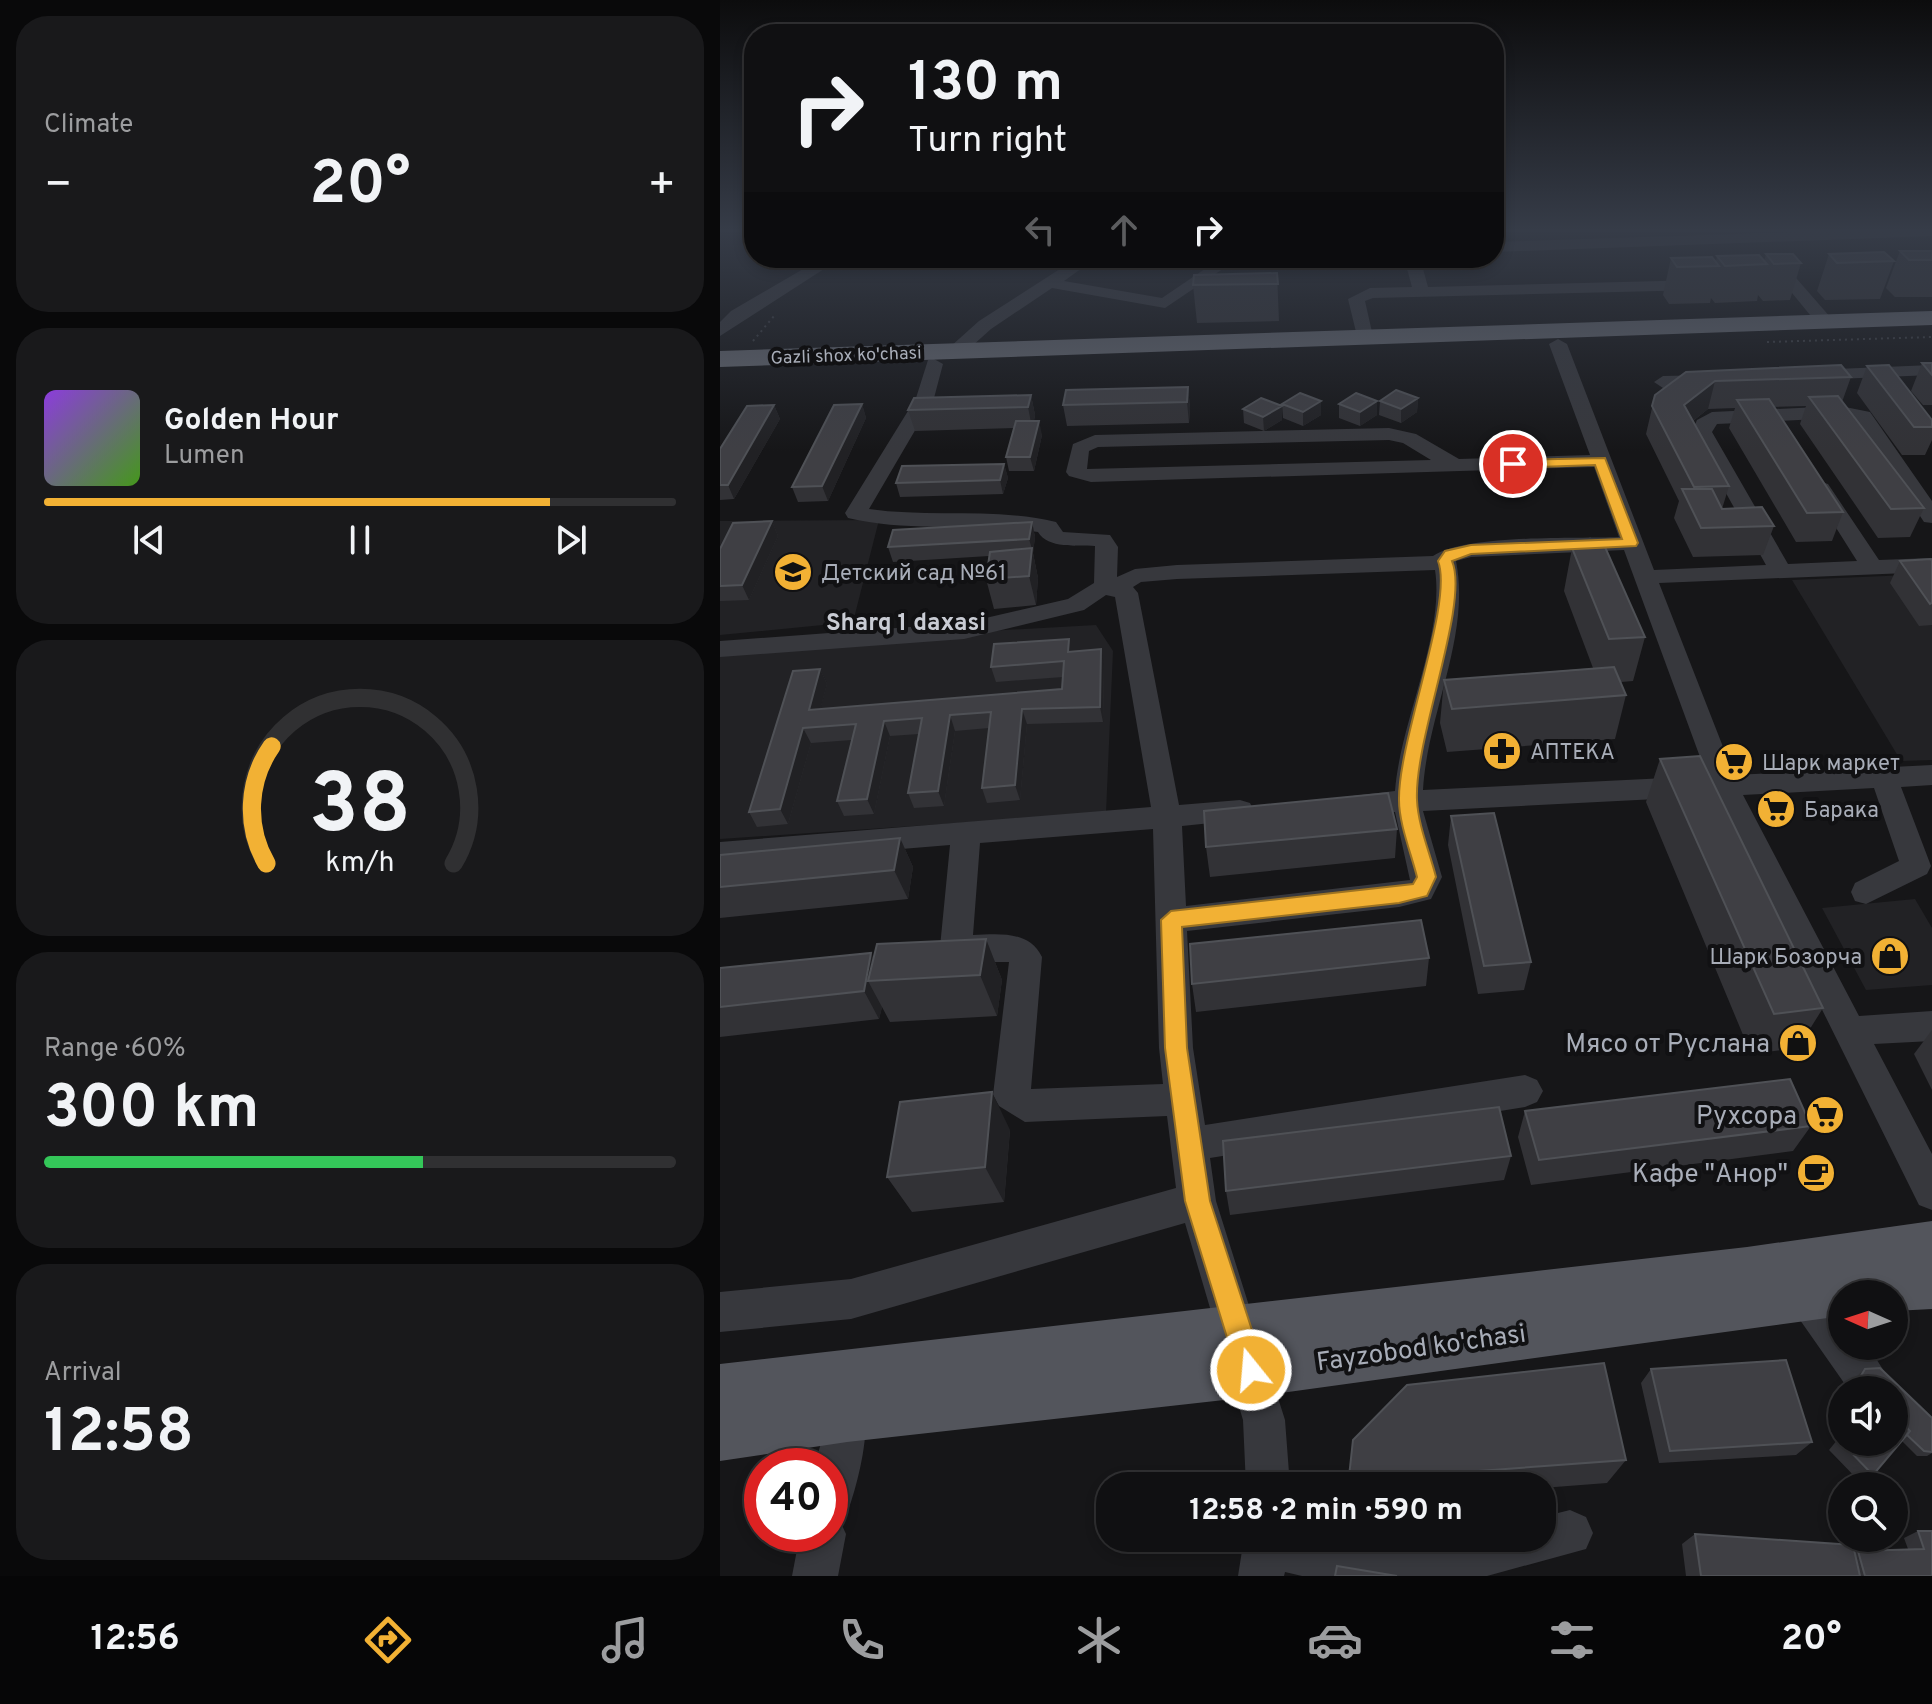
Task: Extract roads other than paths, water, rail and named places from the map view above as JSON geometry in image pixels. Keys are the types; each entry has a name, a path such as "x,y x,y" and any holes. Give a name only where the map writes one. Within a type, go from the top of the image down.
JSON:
{"highway":[{"name":"Gazli shox ko'chasi","path":"720,371 945,358 1932,318"},
{"name":"Gazli shox ko'chasi","path":"720,359 945,358 1558,344 1932,330"}],"main road":[{"path":"720,1391 1245,1350 1932,1246"},
{"name":"Fayzobod ko'chasi","path":"720,1433 1245,1350 1807,1296 1876,1286 1932,1283"}],"street":[{"path":"720,331 737,315 756,304"},
{"path":"1018,304 985,325 945,358 925,398 856,513 897,519 999,519 1048,527 1049,533 1059,538 1102,540 1107,547 1109,588"},
{"path":"1357,304 1363,332"},
{"path":"1809,304 1825,322"},
{"path":"1558,344 1643,577 1723,783 1932,1192"},
{"path":"1790,376 1932,370"},
{"path":"1663,382 1726,379"},
{"path":"1781,572 1702,432 1704,424 1712,418 1840,412 1863,416 1932,517"},
{"path":"1454,465 1409,438 1374,434 1095,441 1080,448 1076,472 1091,476 1601,461"},
{"path":"1806,465 1873,568"},
{"path":"720,649 964,631 1076,605 1135,576 1445,561 1451,554 1471,550 1631,543"},
{"path":"1171,920 1399,895 1420,890 1427,877 1408,801 1417,724 1439,640 1451,575 1445,561"},
{"path":"1643,577 1932,565"},
{"path":"1109,588 1126,593 1167,815 1176,1048 1192,1144 1197,1201 1264,1420 1267,1472"},
{"path":"1333,805 1723,783 1932,775"},
{"path":"1866,892 1916,866 1884,777"},
{"path":"720,853 1272,809"},
{"path":"966,835 956,947 969,950 1007,946 1018,948 1026,957 1011,1095 1025,1106 1184,1099"},
{"path":"1849,1031 1932,1026"},
{"path":"1192,1144 1525,1091"},
{"path":"720,1312 851,1299 1197,1201"},
{"path":"1807,1296 1828,1325"},
{"path":"840,1448 847,1414"},
{"path":"1265,1553 1361,1566 1458,1560 1570,1533"},
{"path":"815,1576 820,1552"}],"place":[{"name":"Детский сад №61","path":"793,572"},
{"name":"АПТЕКА","path":"1502,751"},
{"name":"Шарк маркет","path":"1734,762"},
{"name":"Барака","path":"1776,809"},
{"name":"Шарк Бозорча","path":"1890,956"},
{"name":"Мясо от Руслана","path":"1798,1043"},
{"name":"Рухсора","path":"1825,1115"},
{"name":"Кафе \"Анор\"","path":"1816,1173"}],"district":[{"name":"Sharq 1 daxasi","path":"906,622"}]}
